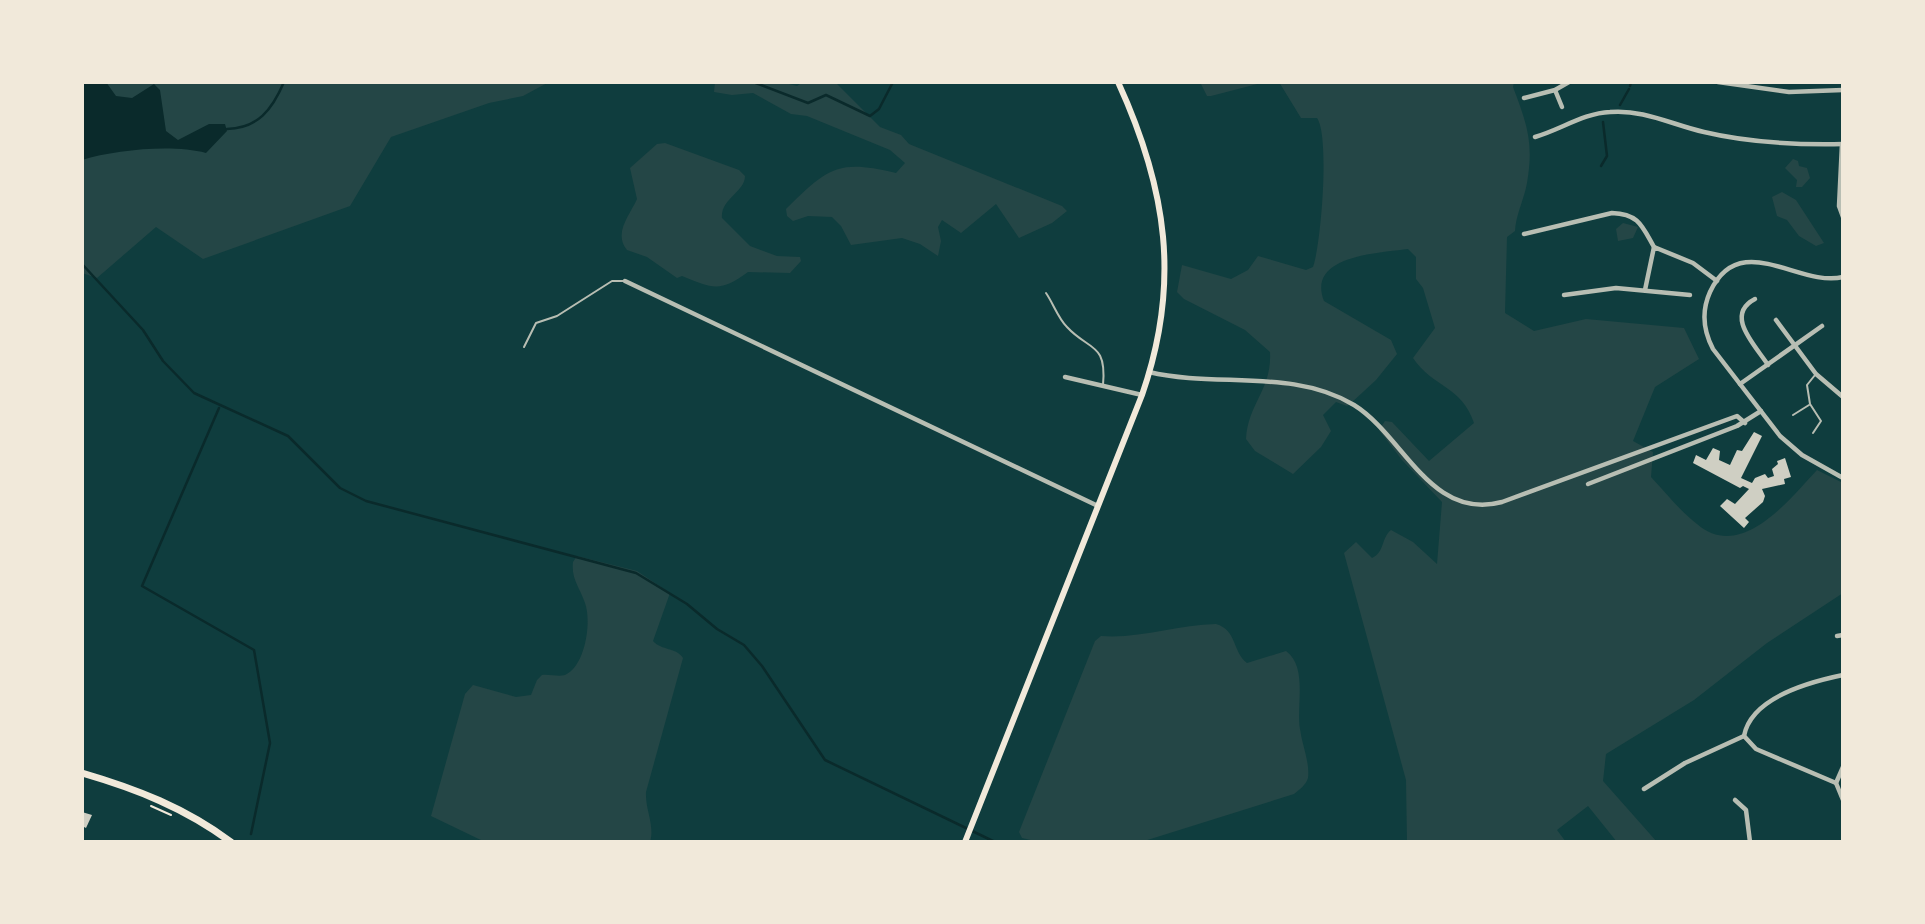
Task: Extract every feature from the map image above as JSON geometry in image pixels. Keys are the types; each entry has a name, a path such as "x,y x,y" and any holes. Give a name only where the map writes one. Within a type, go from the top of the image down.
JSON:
{"main road":[{"path":"965,842 1149,372 1165,290 1163,220 1150,159 1118,82"},
{"path":"82,773 166,802 198,819 231,842"}],"street":[{"path":"1524,97 1555,90 1569,82"},
{"path":"1718,82 1789,92 1843,90"},
{"path":"1555,90 1562,107"},
{"path":"1535,137 1560,131 1593,115 1629,111 1703,132 1752,141 1842,144 1839,206 1843,217"},
{"path":"1524,234 1612,214 1635,217 1642,224 1654,247 1644,290"},
{"path":"1654,247 1693,262 1717,281"},
{"path":"1843,277 1823,279 1776,263 1754,261 1738,265 1717,281 1706,302 1704,323 1707,337 1761,411 1802,455 1843,478"},
{"path":"625,281 1098,506"},
{"path":"1564,295 1603,288 1690,295"},
{"path":"1755,299 1742,309 1739,316 1741,325 1768,365"},
{"path":"1776,320 1816,374 1843,397"},
{"path":"1740,384 1796,347 1822,326"},
{"path":"1149,372 1183,379 1287,384 1337,396 1380,425 1434,487 1452,498 1477,505 1502,502 1737,416 1745,423"},
{"path":"1065,377 1142,395"},
{"path":"1588,484 1745,423 1761,411"},
{"path":"1744,736 1748,718 1756,711 1805,686 1843,675"},
{"path":"1744,736 1756,749 1836,783 1843,800"},
{"path":"1644,789 1685,764 1744,736"},
{"path":"1836,783 1843,766"},
{"path":"1735,800 1746,810 1750,842"}],"lane":[{"path":"524,347 536,324 557,316 612,281 625,281"},
{"path":"1046,293 1069,329 1099,351 1104,364 1103,386"},
{"path":"1813,433 1821,421 1810,404 1807,385 1816,374"},
{"path":"1793,415 1810,404"}],"path":[{"path":"144,803 173,816"}],"shaded area":[{"path":"82,82 549,82 523,96 489,103 391,137 350,206 203,259 156,227 97,278 82,273"},
{"path":"82,82 106,82 116,96 132,98 154,84 160,90 166,131 178,140 209,124 225,124 227,131 206,153 177,149 144,149 82,160"},
{"path":"715,82 781,82 797,86 803,82 835,82 880,127 901,135 909,144 1062,206 1067,211 1052,223 1019,238 996,204 961,233 942,220 938,227 941,241 938,256 920,244 902,238 851,245 841,226 832,217 808,216 793,221 787,216 786,209 813,184 835,170 860,167 896,173 905,163 890,150 807,116 791,114 753,93 732,95 714,92"},
{"path":"1200,82 1265,82 1207,96"},
{"path":"1279,82 1514,82 1513,87 1528,134 1530,156 1527,183 1515,231 1507,237 1505,313 1534,331 1586,319 1684,328 1699,359 1655,387 1633,441 1653,452 1651,477 1691,519 1714,534 1730,536 1747,532 1778,510 1817,470 1843,483 1843,593 1767,643 1694,700 1606,754 1603,781 1657,842 1617,842 1588,806 1557,830 1566,842 1407,842 1406,780 1344,553 1356,542 1372,558 1379,552 1391,530 1413,542 1437,564 1442,502 1402,460 1379,430 1385,421 1392,422 1429,461 1474,423 1462,401 1421,368 1413,358 1435,328 1423,288 1416,279 1416,257 1408,249 1349,259 1335,265 1326,274 1321,286 1324,301 1391,340 1397,354 1376,380 1350,404 1347,406 1336,402 1323,415 1331,431 1321,447 1293,474 1255,451 1246,439 1251,416 1267,377 1270,352 1245,330 1184,299 1177,292 1182,265 1231,279 1248,270 1258,256 1306,270 1313,267 1323,191 1321,129 1317,118 1301,118"},
{"path":"665,143 739,170 745,176 741,187 722,211 722,218 750,246 777,256 800,257 801,261 790,273 748,272 731,283 709,286 682,276 677,278 647,257 627,250 623,244 622,231 637,199 630,168 657,144"},
{"path":"1793,159 1798,161 1799,166 1807,168 1810,178 1802,187 1796,187 1797,180 1785,168"},
{"path":"1782,192 1796,200 1824,243 1816,246 1799,236 1787,220 1777,216 1772,197"},
{"path":"1623,223 1638,227 1633,238 1618,241 1616,229"},
{"path":"577,556 637,571 670,593 653,641 677,652 683,658 646,792 650,842 485,842 431,816 465,694 473,685 516,697 531,695 542,675 565,675 578,663 585,643 588,621 585,603 573,573 573,562"},
{"path":"1216,624 1228,631 1247,663 1286,651 1293,658 1299,677 1299,720 1308,766 1308,778 1304,785 1294,794 1141,842 1039,842 1022,838 1019,832 1095,641 1101,636 1130,636"}],"building":[{"path":"1754,432 1762,436 1741,478 1752,483 1755,478 1765,474 1768,478 1774,476 1772,469 1778,464 1777,461 1785,458 1791,477 1784,479 1785,484 1762,489 1765,496 1763,502 1745,518 1749,522 1744,528 1720,506 1727,499 1735,504 1749,489 1743,486 1740,488 1693,463 1696,455 1706,460 1713,448 1720,451 1719,460 1730,465 1737,450 1742,451"},
{"path":"82,812 92,815 86,828 82,826"}],"waterway":[{"path":"227,129 247,125 263,116 284,82"},
{"path":"753,82 808,103 826,95 870,116 879,109 893,82"},
{"path":"1630,86 1631,82"},
{"path":"1620,105 1629,89"},
{"path":"1601,166 1607,156 1603,122"},
{"path":"82,264 143,330 163,361 194,393 288,436 340,488 366,501 636,573 687,604 717,629 744,645 762,666 825,760 995,842"},
{"path":"219,408 142,586 254,650 270,743 251,834"}]}
